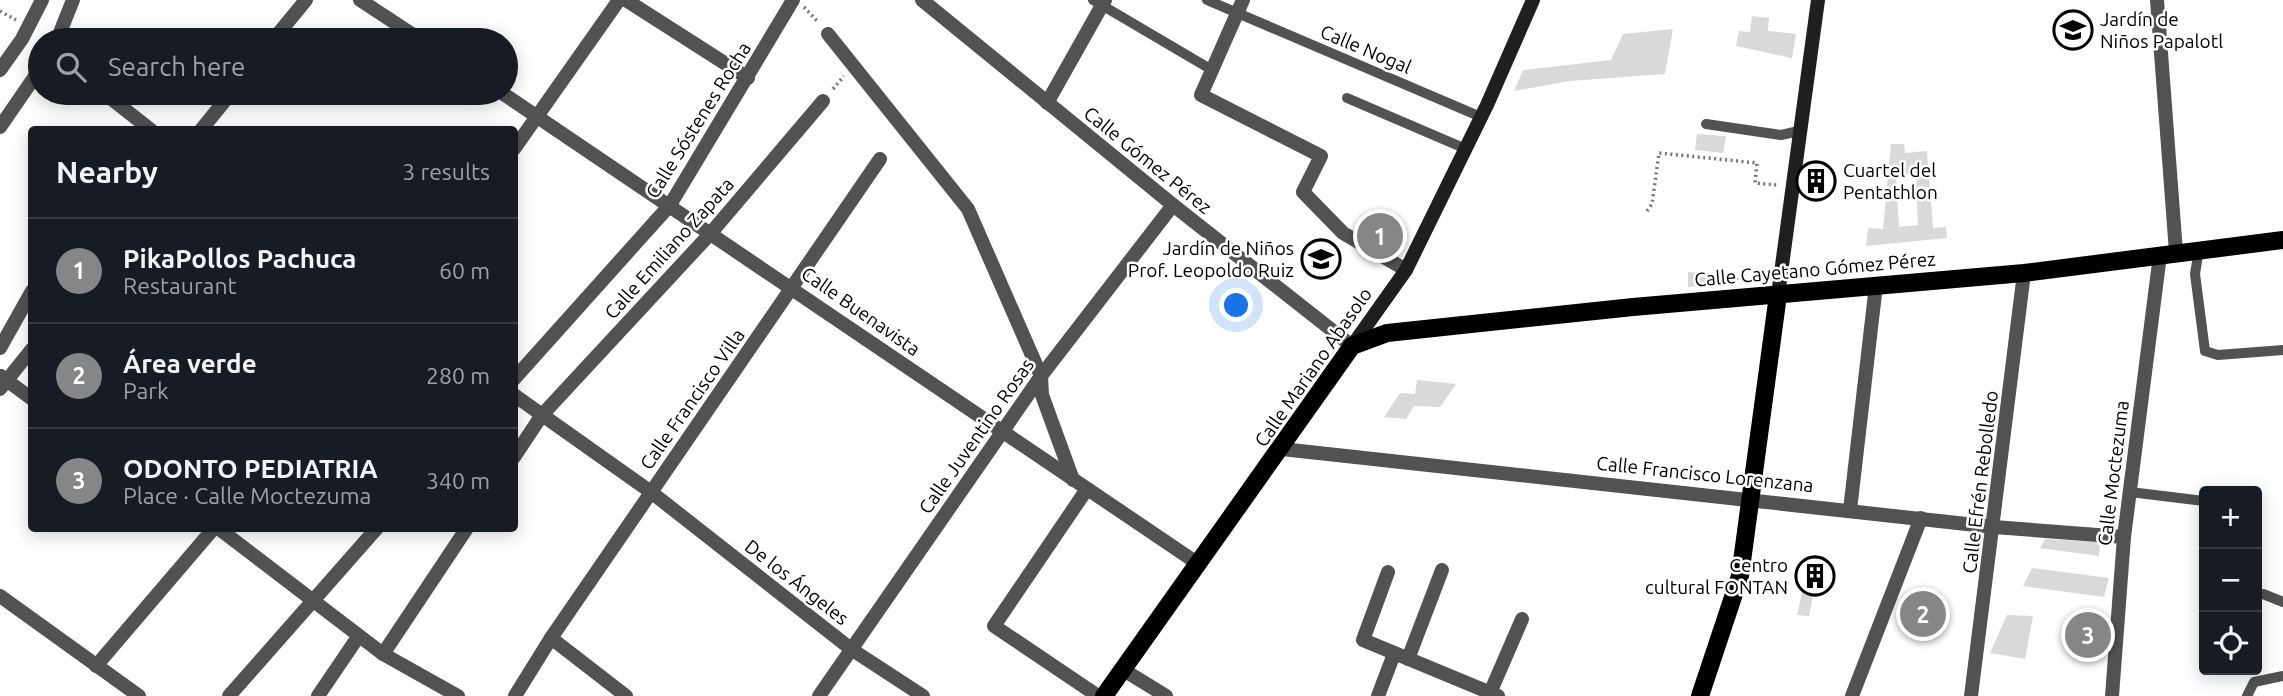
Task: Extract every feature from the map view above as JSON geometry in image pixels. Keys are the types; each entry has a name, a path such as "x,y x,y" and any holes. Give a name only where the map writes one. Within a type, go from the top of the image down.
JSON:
{"main road":[{"name":"Calle Cayetano Gómez Pérez","path":"1352,346 1387,332 2024,272 2148,259 2168,253 2283,240"},
{"path":"1700,696 1740,576 1779,295"},
{"name":"Calle Mariano Abasolo","path":"1104,696 1197,563 1282,449 1352,346"}],"street":[{"path":"0,70 22,39 42,0"},
{"path":"62,28 74,0"},
{"path":"283,28 306,0"},
{"path":"360,0 403,28"},
{"path":"518,144 539,118 619,0"},
{"path":"626,0 748,78"},
{"name":"Calle Sóstenes Rocha","path":"518,375 670,205 793,0"},
{"name":"Calle Gómez Pérez","path":"922,0 1173,205 1352,346"},
{"name":"Calle Mariano Abasolo","path":"1352,346 1406,270 1466,149 1533,0"},
{"path":"1779,295 1818,0"},
{"name":"Calle Moctezuma","path":"2112,696 2124,537 2168,253 2157,0"},
{"path":"1047,103 1100,2"},
{"path":"1240,6 1201,95 1321,156 1303,191 1343,233 1406,270"},
{"path":"828,34 968,209 1041,376 1042,396 1073,480"},
{"path":"0,127 28,86"},
{"name":"Calle Emiliano Zapata","path":"518,451 542,415 710,234 823,101"},
{"name":"Calle Buenavista","path":"518,104 793,287 1197,563"},
{"path":"118,105 146,126"},
{"path":"204,126 221,105"},
{"path":"124,126 130,115"},
{"name":"Calle Francisco Villa","path":"515,696 551,638 880,159"},
{"name":"Calle Juventino Rosas","path":"819,696 1041,376 1173,205"},
{"name":"Calle Efrén Rebolledo","path":"1971,696 2024,272"},
{"path":"1850,510 1877,285"},
{"path":"0,348 28,298"},
{"path":"28,353 2,382 28,397"},
{"name":"De los Ángeles","path":"518,398 651,492 851,649 923,696"},
{"name":"Calle Francisco Lorenzana","path":"1282,449 1749,498 1994,527 2124,537"},
{"path":"1087,489 994,626 1098,696"},
{"path":"1852,696 1921,518"},
{"path":"96,666 213,532"},
{"path":"221,532 358,637 458,696"},
{"path":"229,696 373,532"},
{"path":"383,654 464,532"},
{"path":"1378,696 1401,657 1441,570"},
{"path":"1388,572 1363,640 1494,694 1522,619"},
{"path":"0,596 139,696"},
{"path":"318,696 358,637"},
{"path":"551,638 626,696"},
{"path":"1122,669 1166,696"}],"lane":[{"name":"Calle Nogal","path":"1206,0 1240,6 1481,117"},
{"path":"1100,2 1212,70"},
{"path":"1347,98 1466,149"},
{"path":"1706,124 1782,135 1799,131"},
{"path":"2199,249 2195,274 2202,345 2205,351 2218,355 2283,350"},
{"path":"2130,492 2199,500"},
{"path":"2263,594 2283,602"},
{"path":"2247,696 2254,682 2283,676"}],"path":[{"path":"799,0 828,34"},
{"path":"823,101 853,65"},
{"path":"1647,211 1652,204 1659,153 1757,163 1755,183 1777,185"}],"shaded area":[{"path":"1752,16 1769,18 1768,31 1796,34 1792,58 1736,46 1739,31 1750,32"},
{"path":"1673,29 1665,74 1570,81 1514,91 1523,70 1611,60 1623,34"},
{"path":"1697,134 1726,136 1723,153 1695,150"},
{"path":"1891,144 1904,144 1905,153 1927,151 1933,228 1946,227 1947,238 1866,246 1868,228 1883,229","holes":["1916,173 1918,225 1899,227 1896,175"]},
{"path":"1688,272 1732,276 1735,284 1688,287"},
{"path":"1417,380 1456,384 1440,407 1414,406 1406,419 1384,417 1400,393 1415,394"},
{"path":"2045,539 2100,542 2099,556 2040,548"},
{"path":"2032,568 2109,578 2104,597 2023,586"},
{"path":"1804,585 1815,587 1809,616 1797,615"},
{"path":"1902,595 1940,611 1936,627 1896,610"},
{"path":"2007,615 2033,616 2025,659 1990,653"}],"place":[{"name":"Jardín de Niños Papalotl","path":"2073,30"},
{"name":"Cuartel del Pentathlon","path":"1816,181"},
{"name":"PikaPollos Pachuca","path":"1380,236"},
{"name":"Jardín de Niños Prof. Leopoldo Ruiz","path":"1321,259"},
{"name":"Centro cultural FONTAN","path":"1815,576"},
{"name":"Área verde","path":"1923,614"},
{"name":"ODONTO PEDIATRIA","path":"2088,635"}]}
